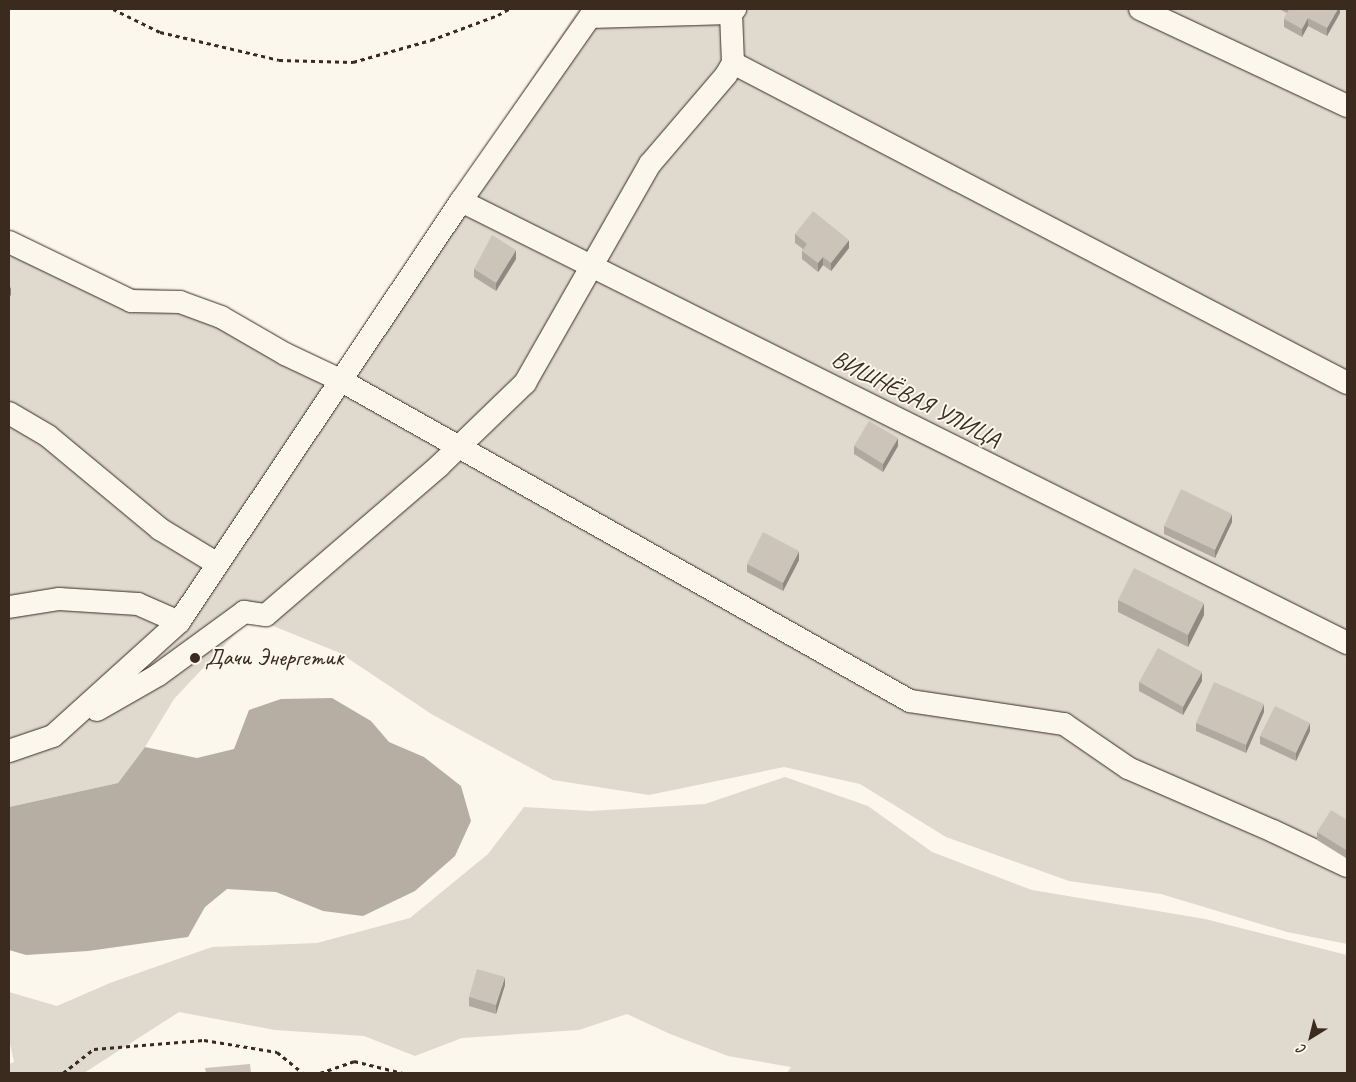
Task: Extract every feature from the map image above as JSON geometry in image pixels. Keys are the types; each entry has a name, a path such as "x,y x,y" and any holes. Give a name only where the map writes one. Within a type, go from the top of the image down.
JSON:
{"street":[{"path":"1140,9 1347,106"},
{"path":"9,750 53,736 158,675 244,612 266,615 459,447 525,383 590,266 650,164 692,117 726,75 733,63 733,11 590,17 461,201 178,622 53,736"},
{"path":"733,63 1347,383"},
{"name":"ВИШНЁВАЯ УЛИЦА","path":"461,201 1347,643"},
{"path":"9,242 131,301 180,302 221,317 284,354 340,380 910,701 1064,724 1128,768 1274,830 1347,866"},
{"path":"9,413 48,436 160,529 216,563"},
{"path":"9,607 59,598 138,604 178,622"}],"path":[{"path":"113,9 160,32 270,58 353,62 432,40 509,9"},
{"path":"62,1073 94,1049 204,1040 277,1052 303,1073"},
{"path":"320,1073 354,1061 403,1073"}],"shaded area":[{"path":"579,9 1347,9 1347,944 1287,932 1161,894 1069,881 946,837 860,784 784,767 649,795 553,780 433,715 340,653 251,617 174,699 145,747 118,783 9,807 9,230 130,288 157,289 209,303 335,370"},
{"path":"332,698 371,721 389,742 424,757 461,786 471,821 455,856 415,891 363,916 323,911 276,892 227,889 205,907 188,937 88,951 26,955 9,950 9,807 118,783 145,747 197,758 234,749 249,710 281,699"},
{"path":"785,777 868,806 932,852 1032,890 1205,919 1347,955 1347,1073 787,1073 791,1067 728,1056 670,1034 627,1014 579,1030 462,1038 415,1056 364,1036 275,1030 179,1012 84,1073 9,1073 9,1064 14,1062 9,1039 9,992 57,1006 110,983 212,947 317,943 410,918 488,854 524,807 591,811 705,804"}],"building":[{"path":"1289,9 1338,9 1327,28 1308,18 1302,29 1284,19"},
{"path":"813,211 849,240 831,263 823,257 818,263 802,251 807,244 795,234"},
{"path":"492,235 516,250 496,283 474,269"},
{"path":"869,421 898,438 883,464 854,446"},
{"path":"1181,489 1232,514 1215,550 1164,526"},
{"path":"763,532 799,551 783,583 747,564"},
{"path":"1134,568 1204,603 1188,635 1118,600"},
{"path":"1158,648 1202,672 1183,707 1139,682"},
{"path":"1214,682 1264,704 1246,745 1196,723"},
{"path":"1275,706 1310,723 1296,753 1260,736"},
{"path":"1331,810 1347,820 1346,850 1317,832"},
{"path":"477,969 505,977 496,1005 469,997"},
{"path":"250,1064 251,1073 206,1073 205,1068"}],"place":[{"name":"Дачи Энергетик","path":"195,658"}]}
